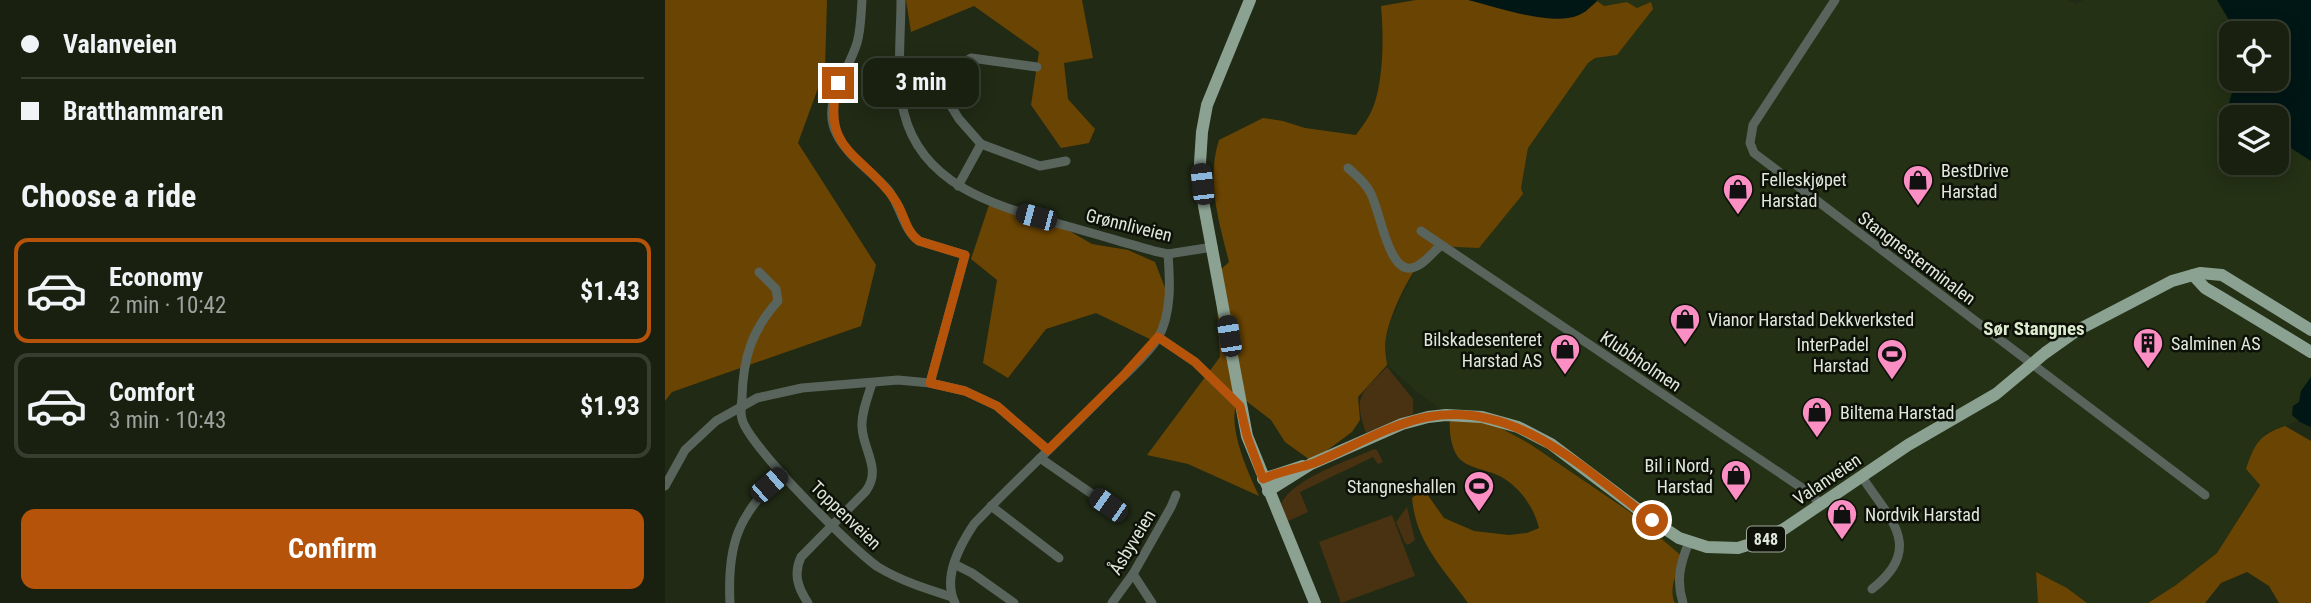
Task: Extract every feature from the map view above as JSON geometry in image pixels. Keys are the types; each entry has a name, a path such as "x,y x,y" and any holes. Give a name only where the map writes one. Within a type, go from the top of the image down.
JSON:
{"main road":[{"path":"1250,0 1207,105 1200,163 1205,206 1249,444 1315,603"},
{"name":"848","path":"2193,275 2211,272 2222,275 2311,330"},
{"path":"2193,275 2205,288 2311,352"},
{"name":"Valanveien","path":"1266,485 1289,469 1311,464 1402,425 1428,417 1482,417 1518,427 1551,444 1668,531 1689,542 1722,549 1746,546 1784,529 1908,445 1996,394 2062,341 2094,321 2172,281 2193,275"}],"street":[{"path":"862,0 858,39 834,98 835,128 851,153 894,198 913,237 965,255 930,383"},
{"name":"Grønnliveien","path":"901,0 901,94 908,125 919,148 932,164 958,186 1004,208 1168,254 1213,247"},
{"name":"Stangnesterminalen","path":"1835,0 1758,116 1750,135 1754,153 2205,495"},
{"path":"1037,66 971,58 961,64 950,77 948,91 951,106 981,144 1039,166 1066,161"},
{"path":"958,186 981,144"},
{"path":"1348,168 1370,191 1395,262 1409,269 1416,267 1441,245"},
{"name":"Klubbholmen","path":"1421,231 1808,492 1822,505"},
{"path":"953,600 951,575 954,564 960,544 974,524 1122,377 1158,337 1168,302 1168,254"},
{"name":"Toppenveien","path":"759,272 776,289 778,301 762,318 742,370 742,422 751,438 858,551 880,568 953,600"},
{"path":"1158,337 1195,362 1240,406"},
{"path":"665,486 685,450 716,421 757,398 782,391 898,380 930,383 965,391 997,406 1048,450"},
{"path":"808,603 799,586 798,564 805,551 866,491 872,480 872,464 862,425 872,383"},
{"path":"1040,458 1108,505"},
{"path":"730,603 730,557 739,526 752,504 783,474"},
{"path":"1862,477 1896,527 1900,538 1899,556 1895,564 1882,582 1872,589"},
{"name":"Åsbyveien","path":"1112,603 1133,574 1176,495"},
{"path":"991,506 1059,558"},
{"path":"1683,603 1678,579 1679,567 1689,542"},
{"path":"954,564 972,573 1014,603"},
{"path":"1133,574 1152,603"}],"shaded area":[{"path":"665,0 827,0 825,69 798,143 876,265 861,326 672,392 665,401"},
{"path":"906,0 1082,0 1093,58 1064,63 1068,99 1095,129 1089,143 1061,148 1031,105 1039,52 974,6 911,32"},
{"path":"1416,0 1468,0 1523,14 1585,12 1597,1 1604,6 1627,2 1637,8 1651,2 1653,9 1617,55 1595,58 1588,63 1528,148 1521,188 1523,194 1479,248 1435,246 1419,264 1398,301 1389,326 1385,344 1387,365 1358,397 1360,420 1352,432 1314,460 1310,460 1285,442 1271,420 1241,397 1234,418 1236,432 1244,461 1259,496 1188,464 1147,455 1220,357 1215,275 1229,262 1215,201 1214,170 1219,140 1263,118 1305,128 1356,135 1369,116 1378,92 1383,32 1381,6"},
{"path":"1469,0 1597,1 1579,15 1555,19 1524,15"},
{"path":"1596,0 2067,0 2076,4 2083,0 2217,0 2230,21 2219,21 2219,91 2232,91 2229,103 2232,105 2219,105 2219,175 2289,175 2289,147 2311,161 2311,377 2301,391 2292,415 2299,421 2265,433 2260,484 2217,553 2148,603 2087,603 2067,588 2036,572 2038,603 1675,603 1671,596 1678,568 1630,512 1530,444 1497,426 1450,416 1416,391 1387,365 1385,341 1401,297 1424,255 1521,188 1528,148 1588,63 1595,58 1617,55 1637,8 1627,2 1604,6"},
{"path":"2217,0 2311,0 2311,161 2289,147 2289,105 2229,103 2232,91 2289,91 2289,21 2230,21"},
{"path":"989,205 1066,229 1092,244 1128,250 1155,262 1167,293 1158,343 1096,313 1046,329 1008,378 983,363 997,280 971,259"},
{"path":"1387,367 1413,399 1413,414 1366,433 1360,410 1362,396"},
{"path":"2311,377 2311,427 2292,415 2293,406 2299,402 2301,391"},
{"path":"1450,416 1497,426 1530,444 1630,512 1684,558 1673,586 1675,603 1468,603 1425,542 1412,498 1417,494 1427,494 1444,518 1474,531 1509,535 1527,533 1539,528 1529,504 1517,489 1503,478 1468,465 1459,458 1451,440"},
{"path":"2285,426 2311,441 2311,603 2279,603 2269,586 2247,572 2221,583 2205,603 2148,603 2217,553 2260,485 2246,469 2255,446 2269,433"},
{"path":"1374,449 1383,462 1378,464 1373,457 1300,492 1308,512 1286,522 1281,504 1297,486 1323,471"},
{"path":"1407,507 1415,540 1408,545 1396,522"},
{"path":"1392,515 1415,576 1341,603 1319,542"},
{"path":"2036,572 2067,588 2087,603 2038,603"}],"place":[{"name":"BestDrive Harstad","path":"1918,207"},
{"name":"Felleskjøpet Harstad","path":"1738,216"},
{"name":"Vianor Harstad Dekkverksted","path":"1685,346"},
{"name":"Salminen AS","path":"2148,370"},
{"name":"Bilskadesenteret Harstad AS","path":"1565,376"},
{"name":"InterPadel Harstad","path":"1892,381"},
{"name":"Biltema Harstad","path":"1817,439"},
{"name":"Bil i Nord, Harstad","path":"1736,502"},
{"name":"Stangneshallen","path":"1479,513"},
{"name":"Nordvik Harstad","path":"1842,541"}],"district":[{"name":"Sør Stangnes","path":"2034,328"}],"route":[{"path":"838,83 833,121 842,143 894,198 913,237 965,255 930,383 965,391 997,406 1048,450 1122,377 1158,337 1195,362 1240,406 1252,453 1263,479 1311,464 1402,425 1428,417 1464,415 1501,421 1535,435 1551,444 1652,520"}]}
